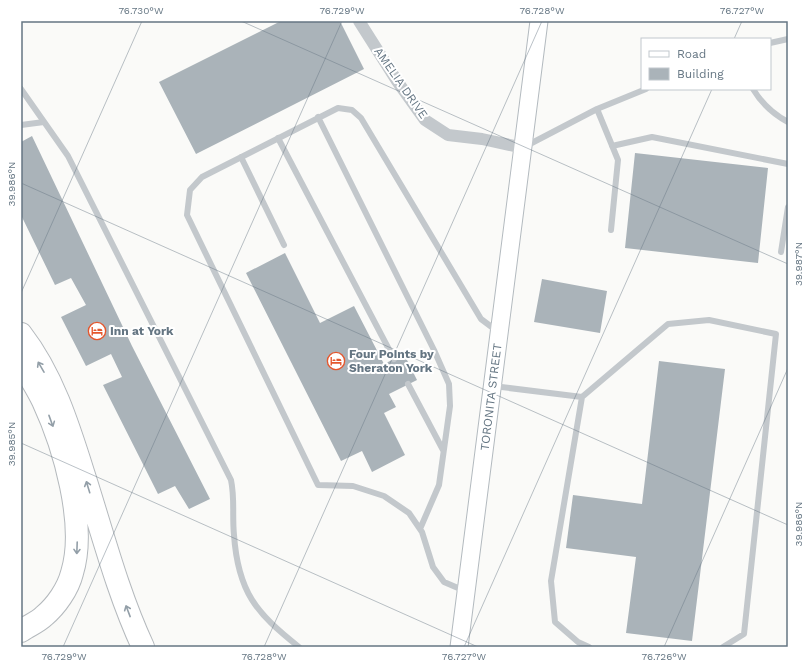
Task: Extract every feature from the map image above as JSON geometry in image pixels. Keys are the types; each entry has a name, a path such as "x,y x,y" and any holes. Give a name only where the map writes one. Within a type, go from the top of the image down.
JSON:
{"highway":[{"path":"21,334 51,383 70,428 123,598 143,647"},
{"path":"21,361 43,402 63,456 74,503 77,532 77,554 72,574 62,595 44,617 21,631"}],"street":[{"name":"AMELIA DRIVE","path":"359,21 397,81 425,120 448,135 482,139 524,148"},
{"name":"TORONITA STREET","path":"460,647 539,21"}],"lane":[{"path":"771,43 788,39"},
{"path":"21,89 68,156 231,480 234,495 236,561 244,586 254,604 271,625 299,647"},
{"path":"524,148 597,109 644,90"},
{"path":"754,90 759,100 775,116 788,122"},
{"path":"466,592 444,582 434,567 420,529 409,513 384,496 353,486 318,485 187,215 190,190 202,176 318,117 338,108 352,110 361,118 481,319 500,333"},
{"path":"597,109 618,160 611,230"},
{"path":"318,117 450,384 450,406 439,485 420,529"},
{"path":"21,125 44,122"},
{"path":"612,146 652,137 788,164"},
{"path":"278,138 394,359"},
{"path":"240,157 284,245"},
{"path":"781,252 788,207"},
{"path":"590,647 578,642 555,622 551,581 582,397 668,324 709,320 776,334 744,634 723,647"},
{"path":"408,384 443,450"},
{"path":"493,386 582,397"}],"building":[{"path":"281,21 340,21 364,69 196,154 159,82"},
{"name":"Inn at York","path":"32,136 132,346 210,499 189,509 175,486 158,494 103,385 122,377 111,354 86,366 61,317 86,305 71,278 55,285 21,215 21,142"},
{"path":"635,153 768,168 758,263 625,248"},
{"name":"Four Points by Sheraton York","path":"285,253 320,323 354,306 384,364 404,354 417,380 389,394 396,407 384,413 405,455 372,472 362,451 341,461 246,273"},
{"path":"542,279 607,291 600,333 534,322"},
{"path":"659,361 725,369 692,641 626,633 636,557 566,548 573,495 642,504"}],"place":[{"name":"Inn at York","path":"97,331"},
{"name":"Four Points by Sheraton York","path":"336,361"}]}
